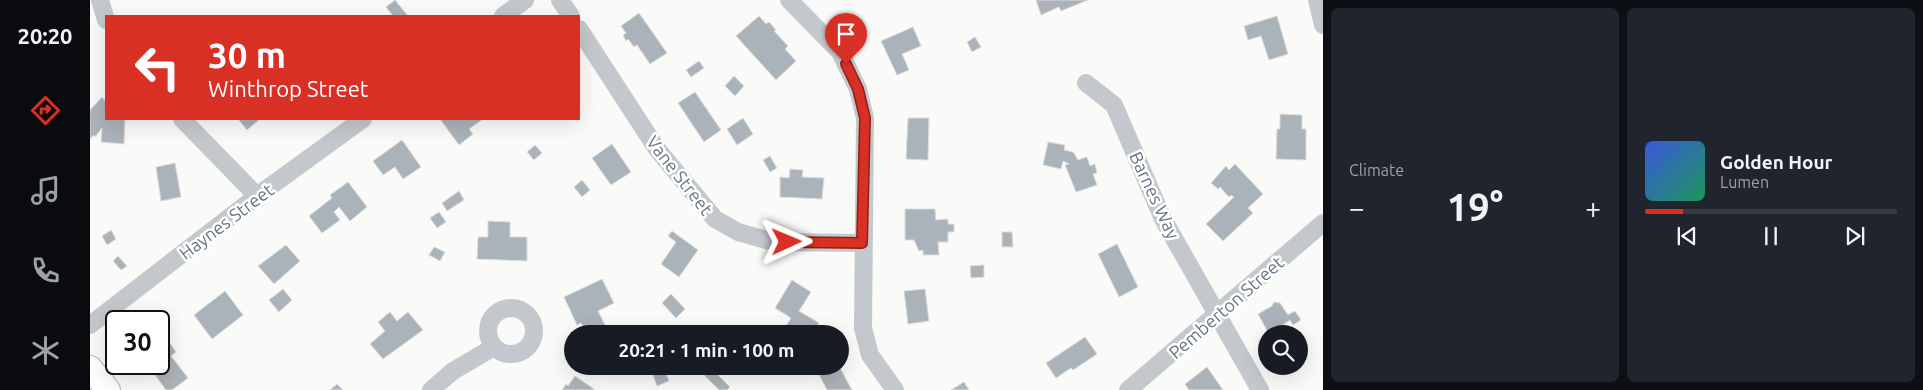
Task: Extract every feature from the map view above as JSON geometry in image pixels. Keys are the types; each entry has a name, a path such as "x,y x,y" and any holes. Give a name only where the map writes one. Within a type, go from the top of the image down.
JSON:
{"street":[{"path":"504,15 525,0"},
{"path":"560,0 570,15"},
{"path":"789,0 840,52 858,89 865,118 862,243 863,328 870,355 895,390"},
{"path":"1318,0 1323,25"},
{"name":"Vane Street","path":"580,31 658,149 715,220 738,232 773,242 862,243"},
{"name":"Barnes Way","path":"1086,83 1114,105 1163,219 1260,390"},
{"path":"183,120 258,196"},
{"name":"Haynes Street","path":"90,325 258,196 362,120"},
{"name":"Pemberton Street","path":"1128,390 1323,223"},
{"path":"431,390 453,371 494,347"},
{"path":"90,368 108,390"}],"building":[{"path":"395,0 407,15 392,15 386,7"},
{"path":"1036,0 1088,0 1061,11 1059,7 1041,15"},
{"path":"639,13 667,53 650,64 637,45 634,47 628,39 626,41 623,35 626,33 621,26"},
{"path":"759,16 766,24 769,22 776,30 774,31 788,46 785,49 796,61 776,80 736,36"},
{"path":"1277,16 1288,54 1269,60 1261,36 1248,40 1244,26"},
{"path":"913,27 921,46 902,54 909,70 897,75 881,41"},
{"path":"975,37 981,47 972,52 967,42"},
{"path":"699,61 704,68 691,77 686,70"},
{"path":"734,76 744,86 735,96 725,86"},
{"path":"695,92 721,130 704,142 678,103"},
{"path":"102,97 105,101 105,120 125,120 124,144 101,142 102,128 95,137 94,135 90,139 90,110"},
{"path":"1280,114 1302,115 1302,129 1306,129 1306,160 1276,159 1277,129 1280,129"},
{"path":"743,118 753,134 737,145 727,129"},
{"path":"908,118 929,118 928,160 906,159"},
{"path":"239,120 259,120 247,130"},
{"path":"441,120 482,120 469,129 473,134 459,145"},
{"path":"402,140 421,167 403,179 395,167 383,175 373,161"},
{"path":"1048,142 1065,145 1064,150 1073,152 1078,160 1087,157 1090,166 1095,164 1097,173 1093,174 1097,185 1076,192 1065,165 1069,164 1063,161 1061,169 1043,165"},
{"path":"612,144 631,172 611,185 592,158"},
{"path":"535,145 542,153 534,160 527,152"},
{"path":"770,156 777,168 770,172 763,160"},
{"path":"175,163 181,197 161,201 156,167"},
{"path":"1235,164 1263,194 1248,208 1253,213 1223,241 1206,224 1234,197 1231,195 1229,197 1220,187 1218,189 1211,183 1226,166 1229,170"},
{"path":"790,169 803,170 802,177 824,178 822,199 780,197 780,177 789,178"},
{"path":"582,180 590,190 582,197 574,187"},
{"path":"348,182 367,207 350,221 339,207 334,212 340,220 322,233 309,216 332,198 330,195"},
{"path":"459,191 464,200 447,211 442,203"},
{"path":"905,209 935,209 936,220 948,219 948,224 954,224 954,232 948,232 948,242 938,242 939,255 923,255 923,250 919,251 914,240 905,240"},
{"path":"439,212 446,222 437,228 430,218"},
{"path":"488,221 510,222 510,237 527,237 527,261 477,259 478,237 488,237"},
{"path":"111,230 116,239 107,245 102,236"},
{"path":"672,231 698,250 679,277 661,264 676,242 668,236"},
{"path":"1002,232 1012,232 1013,247 1002,247"},
{"path":"1117,244 1138,287 1119,297 1098,254"},
{"path":"286,245 300,261 274,284 258,266"},
{"path":"434,247 445,252 440,261 429,255"},
{"path":"118,256 127,266 121,270 113,261"},
{"path":"984,265 984,277 971,278 970,266"},
{"path":"602,279 614,303 598,311 605,325 582,325 581,323 577,325 564,297"},
{"path":"792,280 811,292 799,311 819,323 818,325 787,325 791,318 775,308"},
{"path":"283,289 292,300 279,312 269,300"},
{"path":"925,289 929,321 908,324 904,291"},
{"path":"225,291 243,315 212,339 194,315"},
{"path":"671,294 685,309 676,318 662,303"},
{"path":"1274,302 1280,303 1288,315 1295,311 1301,320 1293,325 1290,320 1282,325 1264,325 1258,314 1272,306"},
{"path":"390,312 397,321 408,312 423,330 383,359 370,344 385,331 378,322"},
{"path":"1085,337 1097,354 1073,370 1071,368 1056,378 1046,363"},
{"path":"170,343 176,352 171,356 188,378 172,390 166,390 155,375 170,375"},
{"path":"1207,367 1223,390 1189,390 1185,384"},
{"path":"653,375 667,375 669,381 657,386"},
{"path":"704,375 718,375 730,387 727,390 719,390"},
{"path":"819,375 844,375 852,390 827,390"},
{"path":"575,376 594,389 562,390 566,384 568,386"},
{"path":"964,382 969,390 951,390"},
{"path":"337,384 343,390 330,390"}],"route":[{"path":"787,242 862,243 865,118 858,89 846,64"}]}
